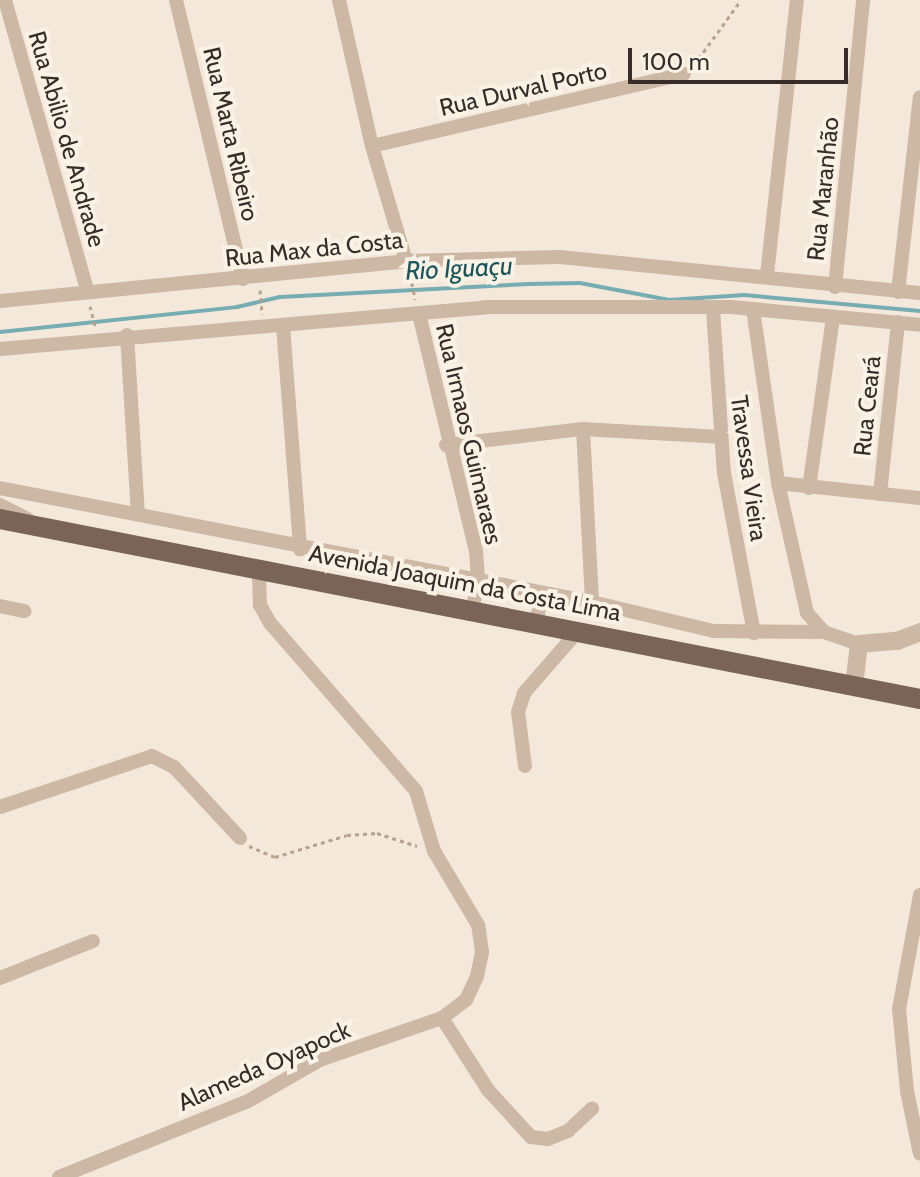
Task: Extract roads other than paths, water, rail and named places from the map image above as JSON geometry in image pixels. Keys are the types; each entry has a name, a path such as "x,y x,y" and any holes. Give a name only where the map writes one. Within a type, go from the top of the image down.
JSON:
{"main road":[{"name":"Avenida Joaquim da Costa Lima","path":"0,519 920,699"}],"street":[{"name":"Rua Abilio de Andrade","path":"5,0 88,293"},
{"name":"Rua Marta Ribeiro","path":"176,0 243,279"},
{"path":"339,0 372,146 407,264"},
{"path":"767,275 797,0"},
{"name":"Rua Maranhão","path":"835,287 863,0"},
{"name":"Rua Durval Porto","path":"372,146 684,74"},
{"path":"898,292 920,97"},
{"name":"Rua Max da Costa","path":"0,301 407,264 560,257 767,275 835,287 920,293"},
{"path":"0,349 127,335 283,326 485,307 753,309 920,325"},
{"name":"Travessa Vieira","path":"713,309 720,437 754,633"},
{"path":"753,309 778,483 807,613 824,632"},
{"name":"Rua Irmaos Guimaraes","path":"418,311 446,445 476,551 478,581 472,611"},
{"path":"809,488 833,317"},
{"name":"Rua Ceará","path":"880,494 898,322"},
{"path":"283,326 300,549"},
{"path":"127,335 138,515"},
{"path":"583,429 592,602"},
{"path":"446,445 583,429 720,437"},
{"path":"778,483 920,498"},
{"path":"0,488 300,549 592,602 714,631 824,632 859,644 897,641 920,632"},
{"path":"0,505 36,524"},
{"name":"Alameda Oyapock","path":"59,1177 248,1101 320,1060 442,1018 466,1000 482,952 478,925 434,851 416,791 270,623 260,605 259,570"},
{"path":"536,624 542,594"},
{"path":"0,606 24,611"},
{"path":"525,766 518,712 524,693 577,632"},
{"path":"854,686 859,644"},
{"path":"0,807 127,761 162,758 240,838"},
{"path":"920,895 899,1009 907,1091 920,1154"},
{"path":"0,978 93,941"},
{"path":"442,1018 488,1090 531,1137 548,1139 568,1131 592,1109"}],"waterway":[{"name":"Rio Iguaçu","path":"0,332 237,307 280,297 529,284 580,283 669,300 744,295 920,311"}]}
